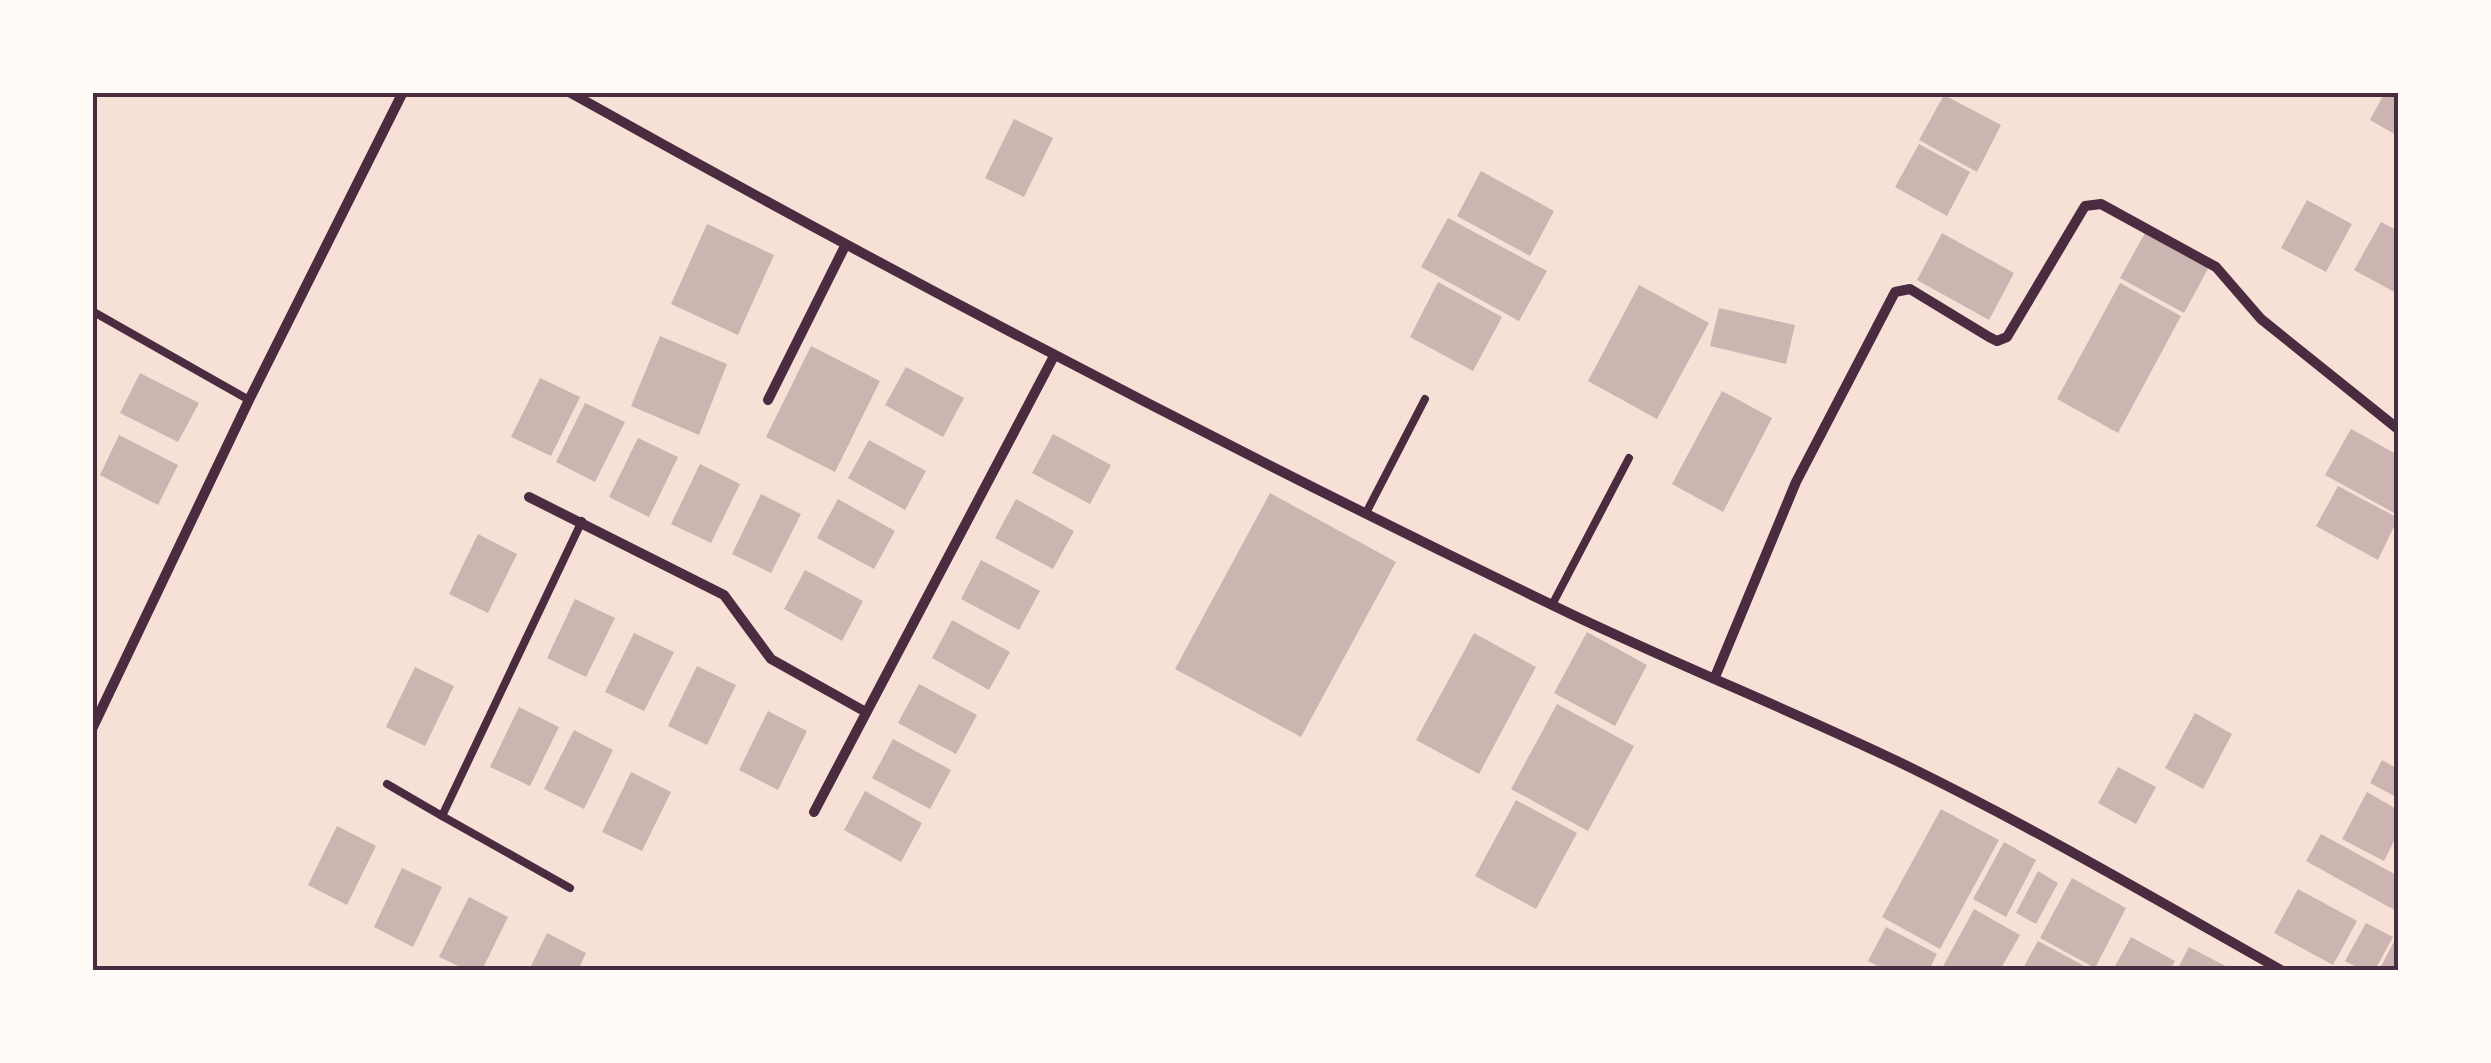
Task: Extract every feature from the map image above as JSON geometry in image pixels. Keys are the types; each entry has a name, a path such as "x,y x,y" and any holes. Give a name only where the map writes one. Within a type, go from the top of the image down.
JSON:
{"street":[{"path":"92,729 249,400 403,92"},
{"path":"569,92 845,246 1054,356 1552,605 1983,804 2281,970"},
{"path":"1715,677 1796,482 1896,292 1910,289 1997,341 2007,337 2085,206 2101,204 2194,252 2216,268 2262,319 2398,430"},
{"path":"768,400 845,246"},
{"path":"814,812 1054,356"},
{"path":"529,497 724,596 770,659 864,711"}],"lane":[{"path":"92,311 249,400"},
{"path":"1366,513 1425,399"},
{"path":"1552,605 1628,458"},
{"path":"442,816 582,521"},
{"path":"387,784 570,888"}],"building":[{"path":"2385,92 2398,92 2398,136 2370,120"},
{"path":"1944,95 2001,125 1977,172 1919,140"},
{"path":"1014,119 1053,138 1024,197 985,178"},
{"path":"1919,144 1970,172 1947,216 1895,187"},
{"path":"1481,171 1554,211 1530,256 1457,216"},
{"path":"2307,200 2352,224 2326,272 2281,248"},
{"path":"1448,218 1547,271 1519,321 1421,267"},
{"path":"2381,222 2398,231 2398,294 2354,270"},
{"path":"707,224 774,255 738,335 671,304"},
{"path":"1942,233 2014,273 1989,320 1917,280"},
{"path":"2145,233 2209,267 2184,313 2120,278"},
{"path":"1438,282 1502,317 1473,371 1410,337"},
{"path":"2120,283 2181,316 2118,433 2057,399"},
{"path":"1639,285 1709,323 1657,419 1588,381"},
{"path":"1719,308 1795,325 1786,364 1710,346"},
{"path":"660,336 727,364 699,435 631,406"},
{"path":"811,346 880,381 835,472 766,437"},
{"path":"906,367 964,398 943,437 885,405"},
{"path":"140,373 199,403 178,442 120,413"},
{"path":"540,378 580,397 551,456 511,437"},
{"path":"1722,391 1772,418 1723,512 1672,484"},
{"path":"585,403 625,422 595,482 556,462"},
{"path":"2351,429 2398,455 2398,515 2325,475"},
{"path":"1053,434 1111,465 1090,504 1032,473"},
{"path":"119,435 178,465 158,505 100,475"},
{"path":"638,438 678,457 649,517 609,497"},
{"path":"869,440 926,471 905,510 848,478"},
{"path":"700,464 740,484 711,543 671,524"},
{"path":"2338,486 2398,518 2378,560 2316,526"},
{"path":"1270,493 1396,562 1301,737 1175,669"},
{"path":"761,494 801,514 771,573 732,554"},
{"path":"838,499 895,531 874,569 817,538"},
{"path":"1016,499 1074,531 1053,569 995,538"},
{"path":"478,534 517,554 488,613 449,594"},
{"path":"981,560 1040,591 1019,630 961,599"},
{"path":"805,570 863,601 842,641 784,609"},
{"path":"575,599 615,618 586,677 547,658"},
{"path":"952,620 1010,652 989,690 932,658"},
{"path":"1587,632 1647,665 1615,726 1554,693"},
{"path":"634,633 674,652 644,711 605,692"},
{"path":"1474,633 1536,667 1479,774 1416,740"},
{"path":"697,666 736,685 707,745 668,726"},
{"path":"415,667 454,686 425,746 386,727"},
{"path":"919,684 977,715 956,754 898,723"},
{"path":"1557,704 1634,746 1588,831 1511,789"},
{"path":"519,707 559,727 530,786 490,767"},
{"path":"768,711 807,731 778,790 739,770"},
{"path":"2195,713 2232,734 2203,789 2165,768"},
{"path":"574,730 613,750 584,809 544,789"},
{"path":"893,739 951,770 930,809 872,778"},
{"path":"2382,760 2398,769 2398,798 2370,783"},
{"path":"2118,767 2156,787 2136,824 2098,803"},
{"path":"631,772 671,792 642,851 602,832"},
{"path":"865,791 922,823 901,862 844,830"},
{"path":"2367,792 2398,810 2398,833 2384,861 2342,839"},
{"path":"1516,800 1577,833 1536,909 1475,876"},
{"path":"1941,809 1999,840 1940,949 1882,917"},
{"path":"337,826 376,846 347,905 308,885"},
{"path":"2321,834 2398,876 2398,912 2306,861"},
{"path":"2004,842 2036,860 2006,917 1973,899"},
{"path":"402,868 442,887 413,947 374,927"},
{"path":"2038,871 2058,883 2036,924 2016,913"},
{"path":"2072,878 2126,908 2095,968 2040,938"},
{"path":"2298,889 2357,921 2333,965 2274,933"},
{"path":"469,897 508,917 482,970 467,970 439,957"},
{"path":"1974,909 2020,935 2000,970 1941,970"},
{"path":"2366,923 2393,937 2375,970 2363,970 2345,961"},
{"path":"1886,927 1937,954 1929,970 1885,970 1868,961"},
{"path":"547,933 586,953 578,970 529,970"},
{"path":"2398,934 2398,970 2379,970"},
{"path":"2131,937 2175,961 2170,970 2113,970"},
{"path":"2038,941 2092,970 2022,970"},
{"path":"2189,947 2233,970 2177,970"}]}
